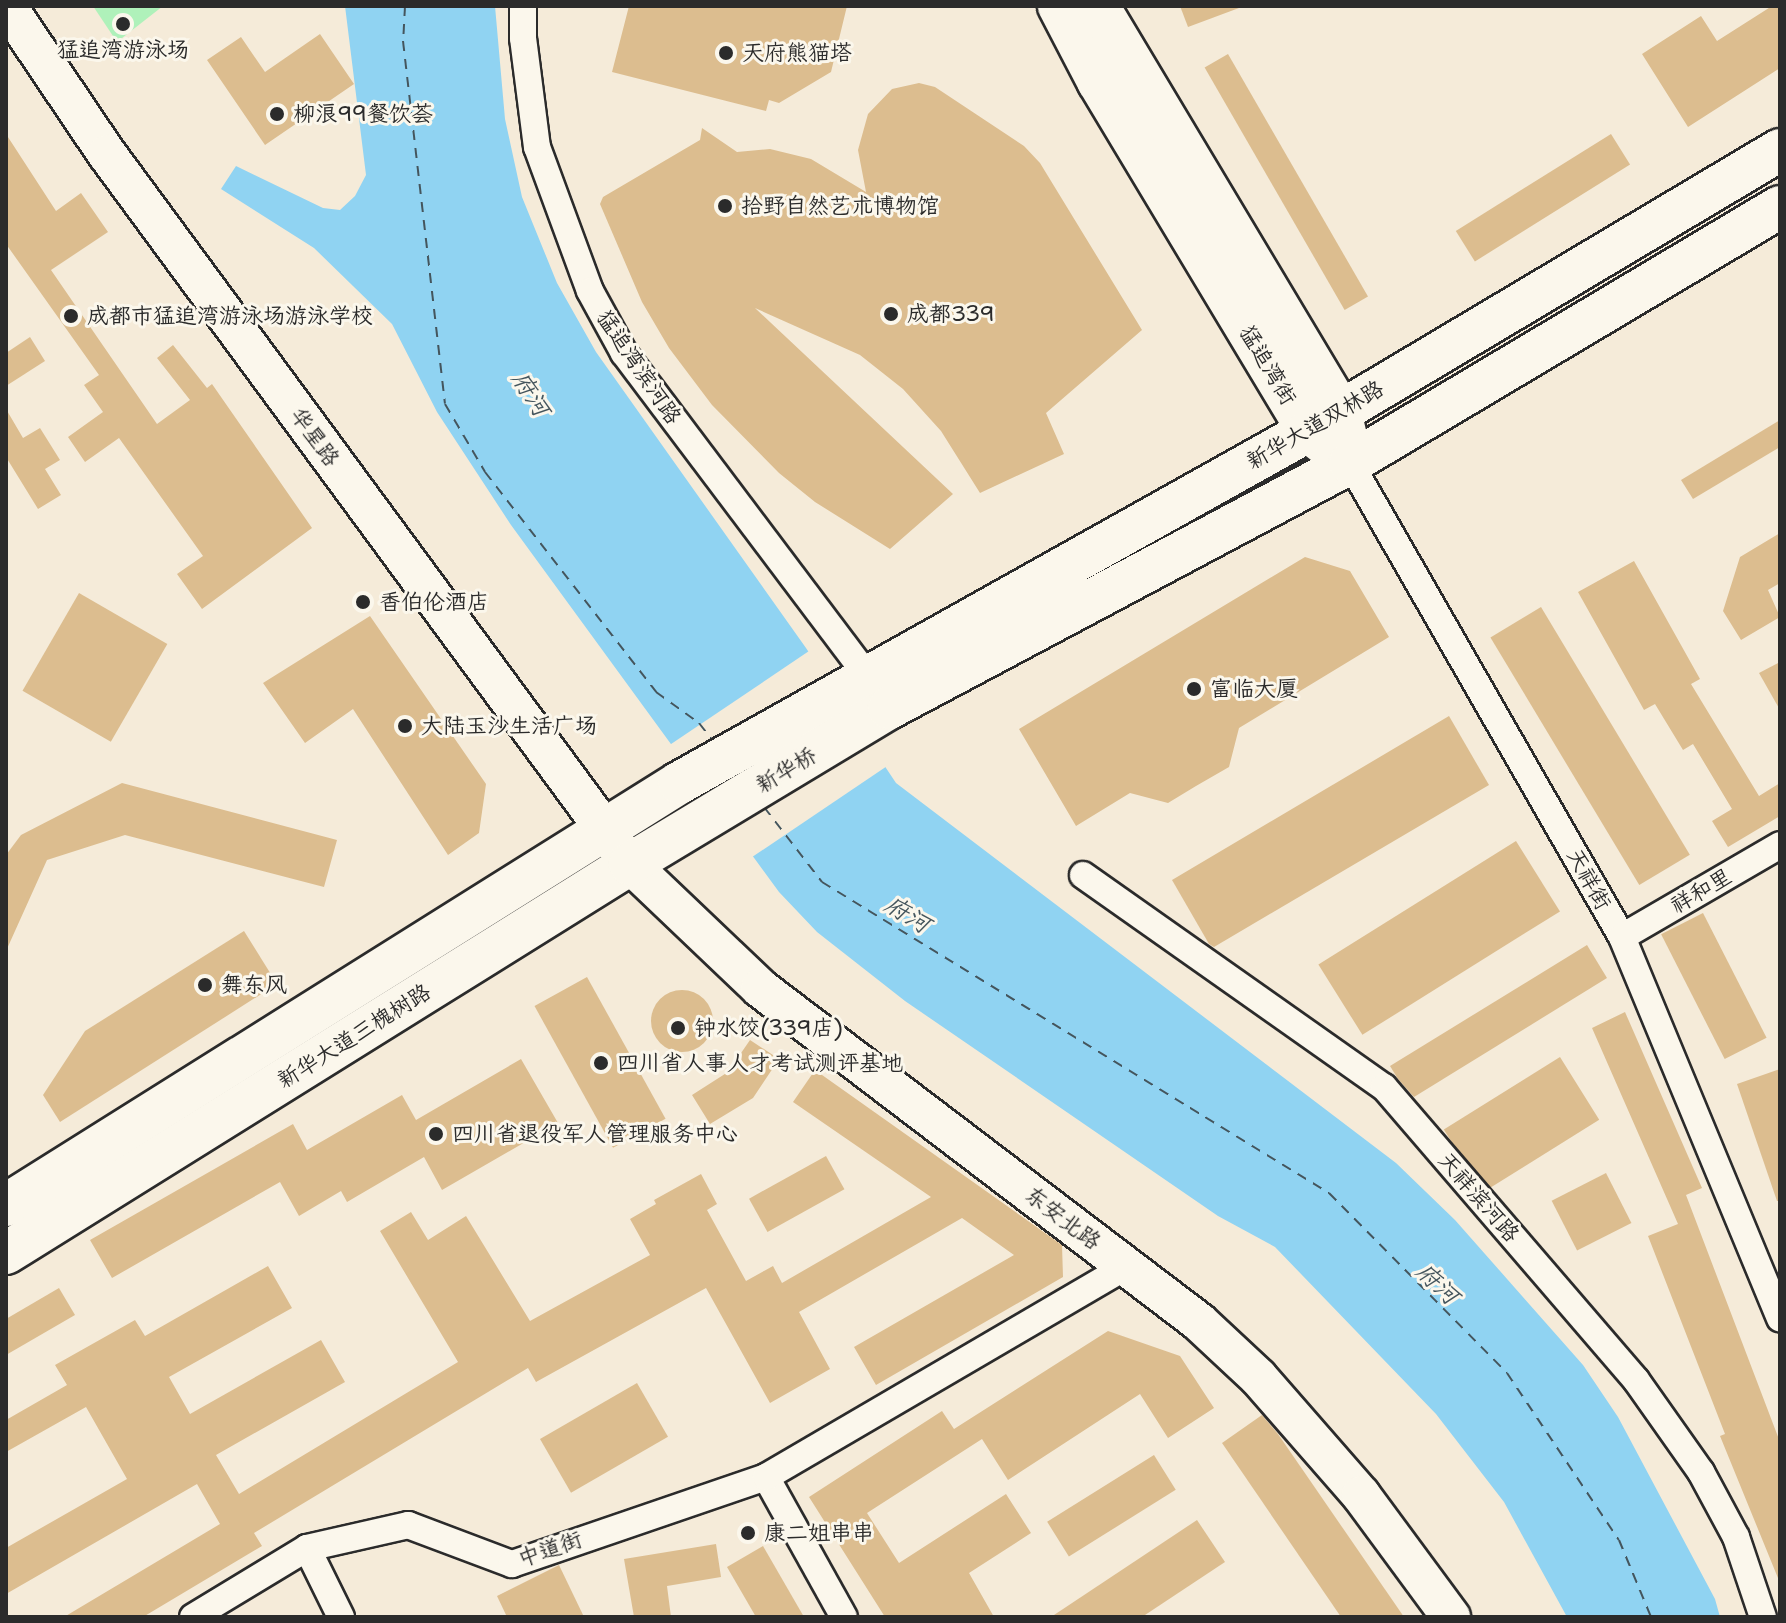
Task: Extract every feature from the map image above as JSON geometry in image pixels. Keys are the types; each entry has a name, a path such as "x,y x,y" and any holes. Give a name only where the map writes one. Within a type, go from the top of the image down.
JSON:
{"main road":[{"name":"猛追湾街","path":"1059,6 1098,81 1350,463"},
{"name":"猛追湾街","path":"1098,6 1324,421"},
{"name":"新华大道双林路","path":"861,696 1780,150"},
{"path":"861,696 1350,463 1780,207"},
{"name":"新华桥","path":"679,783 861,696"},
{"name":"新华桥","path":"703,820 861,696"},
{"name":"新华大道三槐树路","path":"6,1205 679,783"},
{"name":"新华大道三槐树路","path":"6,1253 703,820"}],"street":[{"name":"华星路","path":"7,6 107,154 630,864"},
{"name":"猛追湾滨河路","path":"523,6 526,62 537,147 590,291 624,353 861,696"},
{"name":"天祥街","path":"1350,463 1622,937 1780,1319"},
{"name":"祥和里","path":"1622,937 1780,845"},
{"name":"东安北路","path":"630,864 760,988 1199,1322 1258,1377 1361,1495 1451,1617"},
{"name":"天祥滨河路","path":"1083,875 1384,1087 1636,1380 1701,1472 1736,1537 1763,1617"},
{"name":"中道街","path":"193,1617 307,1548 408,1525 512,1564 766,1477 1127,1266"},
{"path":"766,1477 844,1617"},
{"path":"307,1548 341,1617"}],"green space":[{"name":"猛追湾游泳场","path":"93,6 163,6 117,42"}],"water":[{"name":"府河","path":"345,6 495,6 505,119 522,197 557,283 596,352 806,648 896,783 1396,1163 1455,1220 1583,1365 1618,1417 1715,1599 1720,1617 1567,1617 1504,1502 1436,1414 1275,1247 1218,1216 905,1001 817,932 779,892 511,525 437,412 392,324 314,248 221,189 236,166 323,208 340,210 355,196 366,175"}],"pier":[{"path":"812,649 890,764 745,862 668,746"}],"building":[{"name":"天府熊猫塔","path":"629,6 847,6 831,72 779,103 769,100 766,111 612,72"},
{"path":"1180,6 1238,6 1239,8 1188,27"},
{"path":"1772,6 1780,6 1780,68 1688,127 1642,54 1701,16 1717,41"},
{"name":"柳浪99餐饮荟","path":"320,34 354,84 265,145 207,60 241,37 265,72"},
{"path":"1228,54 1368,296 1345,310 1205,68"},
{"name":"成都339","path":"919,83 935,87 1024,146 1040,163 1142,330 1046,413 1064,454 980,493 941,431 903,389 860,355 755,308 953,494 890,549 815,502 779,473 712,405 669,348 642,302 600,204 603,197 700,140 702,128 737,152 770,149 811,159 866,192 858,150 868,114 892,89"},
{"path":"6,134 56,211 81,193 108,232 51,270 157,424 190,400 157,358 173,345 207,388 212,384 312,528 202,609 177,574 203,556 119,438 85,462 68,437 103,412 84,385 99,375 6,244"},
{"path":"1611,134 1630,165 1475,262 1456,231"},
{"path":"30,337 45,361 6,386 6,353"},
{"path":"6,409 23,438 40,428 60,460 45,469 61,495 38,509 6,457"},
{"path":"1780,420 1780,447 1693,499 1681,480"},
{"path":"1780,533 1780,583 1768,590 1780,617 1741,640 1723,611 1740,557"},
{"name":"富临大厦","path":"1305,557 1350,571 1389,637 1239,728 1229,767 1168,803 1130,793 1076,826 1019,729"},
{"path":"1634,561 1700,679 1691,684 1759,796 1780,783 1780,816 1728,847 1712,821 1732,809 1693,744 1683,750 1655,704 1644,710 1578,592"},
{"path":"79,593 167,644 111,742 22,691"},
{"path":"1541,607 1690,855 1639,885 1490,637"},
{"name":"大陆玉沙生活广场","path":"370,616 486,784 479,833 448,855 353,709 305,743 263,683"},
{"path":"1780,662 1780,710 1759,673"},
{"path":"1449,716 1489,785 1214,947 1209,944 1172,880"},
{"path":"122,783 337,840 324,887 125,835 47,860 6,951 6,855 21,835"},
{"path":"1516,841 1560,911 1362,1035 1318,964"},
{"path":"1703,913 1767,1038 1725,1059 1661,934"},
{"path":"244,931 277,984 60,1122 43,1095 85,1031"},
{"path":"1587,945 1607,978 1414,1097 1398,1079 1390,1066"},
{"name":"四川省人事人才考试测评基地","path":"587,977 666,1119 613,1148 535,1006"},
{"path":"682,990 694,992 704,999 711,1009 711,1033 704,1043 694,1050 682,1052 670,1050 660,1043 653,1033 651,1021 653,1009 660,999 670,992"},
{"path":"1625,1012 1702,1188 1686,1195 1780,1442 1780,1583 1720,1436 1725,1434 1648,1236 1678,1224 1592,1028"},
{"path":"750,1040 779,1059 753,1098 710,1124 692,1095 728,1072"},
{"path":"1560,1057 1599,1120 1483,1192 1444,1130"},
{"path":"521,1059 558,1123 442,1190 424,1157 347,1202 341,1191 299,1216 280,1182 112,1278 90,1240 293,1124 307,1150 402,1095 416,1120"},
{"path":"1780,1069 1780,1201 1777,1201 1737,1084"},
{"path":"815,1070 1062,1245 1063,1277 876,1385 854,1347 1014,1255 962,1218 799,1312 830,1369 770,1403 706,1288 536,1382 528,1368 254,1533 262,1546 143,1617 64,1617 220,1524 197,1484 6,1594 6,1548 127,1479 86,1407 6,1452 6,1420 67,1385 55,1365 135,1320 145,1336 268,1266 292,1308 169,1377 190,1414 321,1340 345,1382 216,1455 239,1494 458,1362 380,1231 411,1212 428,1240 466,1216 530,1321 650,1255 630,1219 656,1204 654,1200 701,1174 717,1204 707,1210 746,1281 773,1266 782,1283 931,1197 793,1102"},
{"path":"826,1156 844,1189 767,1232 749,1199"},
{"path":"1606,1173 1631,1223 1577,1251 1552,1201"},
{"path":"59,1288 75,1315 6,1355 6,1319"},
{"path":"1108,1331 1180,1356 1214,1408 1168,1438 1140,1394 1008,1480 982,1439 867,1513 899,1563 1006,1494 1031,1533 969,1573 994,1617 885,1617 809,1497 942,1411 954,1429"},
{"path":"637,1383 668,1437 571,1493 540,1439"},
{"path":"1262,1415 1404,1617 1341,1617 1222,1443"},
{"path":"1154,1455 1176,1490 1069,1557 1047,1522"},
{"path":"1197,1520 1225,1562 1142,1617 1051,1617"},
{"path":"716,1544 721,1577 667,1586 671,1617 634,1617 624,1559"},
{"path":"763,1546 804,1617 756,1617 727,1567"},
{"path":"559,1565 584,1617 507,1617 497,1596"}],"ferry route":[{"path":"405,6 403,41 445,404 485,472 656,692 699,723 714,742"},
{"path":"764,807 822,882 1329,1193 1507,1373 1619,1540 1651,1617"}],"place":[{"name":"猛追湾游泳场","path":"123,24"},
{"name":"天府熊猫塔","path":"726,53"},
{"name":"柳浪99餐饮荟","path":"277,114"},
{"name":"拾野自然艺术博物馆","path":"725,206"},
{"name":"成都339","path":"891,314"},
{"name":"成都市猛追湾游泳场游泳学校","path":"71,316"},
{"name":"香伯伦酒店","path":"363,602"},
{"name":"富临大厦","path":"1194,689"},
{"name":"大陆玉沙生活广场","path":"405,726"},
{"name":"舞东风","path":"205,985"},
{"name":"钟水饺(339店)","path":"678,1028"},
{"name":"四川省人事人才考试测评基地","path":"601,1063"},
{"name":"四川省退役军人管理服务中心","path":"436,1134"},
{"name":"康二姐串串","path":"748,1533"}]}
